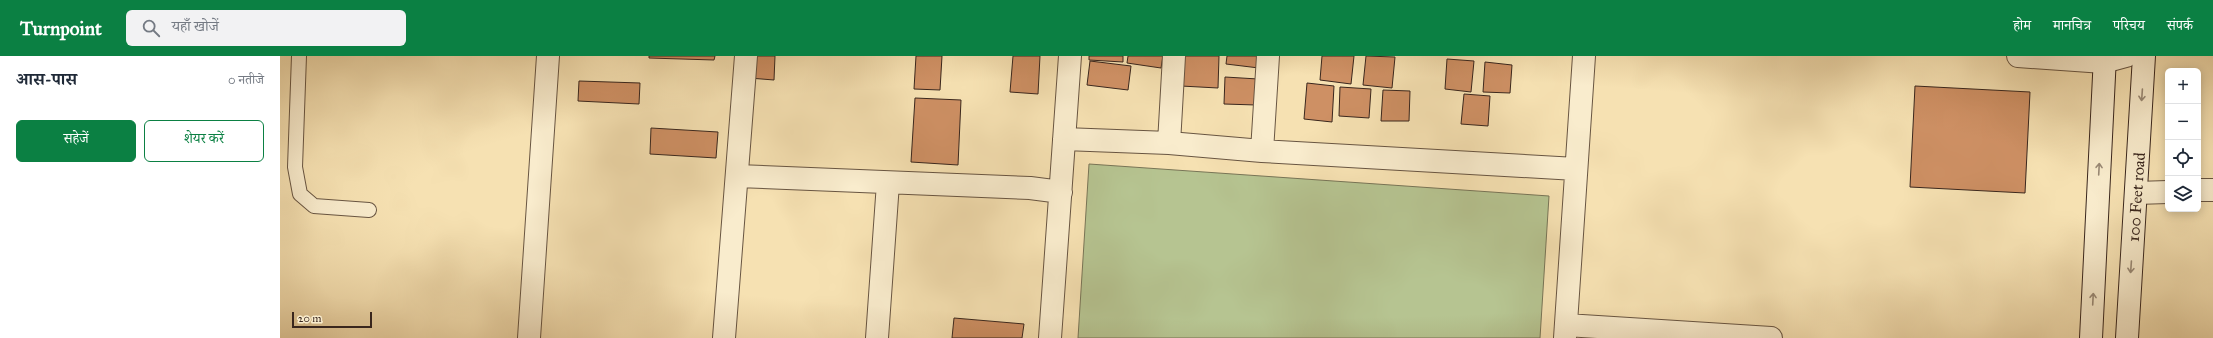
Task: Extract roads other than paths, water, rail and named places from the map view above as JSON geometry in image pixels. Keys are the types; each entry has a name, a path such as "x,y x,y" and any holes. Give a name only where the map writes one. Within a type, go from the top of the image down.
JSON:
{"street":[{"path":"529,338 548,56"},
{"path":"724,338 746,56"},
{"path":"1050,338 1070,56"},
{"path":"1169,143 1174,56"},
{"path":"1262,151 1268,56"},
{"path":"1579,56 1576,170 1566,331 1771,338"},
{"path":"2018,56 2105,59 2126,56"},
{"name":"100 Feet road","path":"2127,338 2144,56"},
{"path":"2091,338 2105,59"},
{"path":"1064,140 1169,143 1262,151 1576,170"},
{"path":"737,176 1030,188 1061,192"},
{"path":"877,338 888,183"},
{"path":"2201,190 2213,190"},
{"path":"2136,194 2165,192"}],"lane":[{"path":"299,56 295,167 300,194 314,206 369,210"}]}
